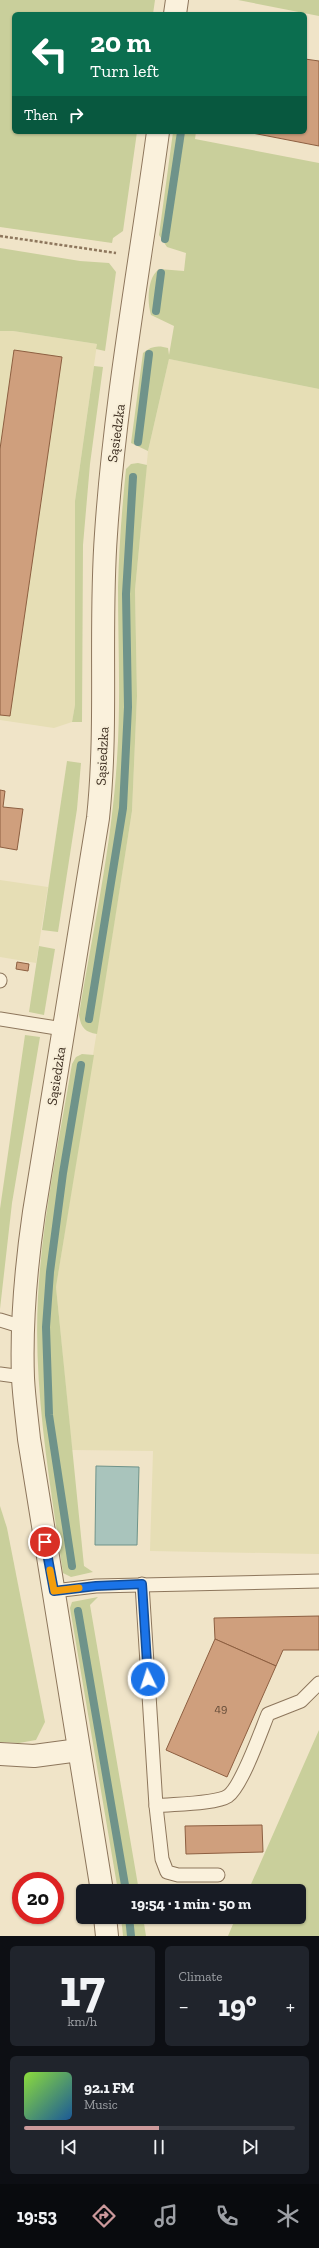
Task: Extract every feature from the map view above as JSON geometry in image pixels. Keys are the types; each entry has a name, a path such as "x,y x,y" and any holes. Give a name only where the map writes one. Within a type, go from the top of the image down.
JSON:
{"street":[{"path":"175,12 177,0"},
{"name":"Sąsiedzka","path":"101,1884 29,1439 23,1378 23,1327 26,1274 32,1225 91,865 101,785 104,703 103,615 106,534 114,446 158,134"},
{"path":"0,1754 34,1756 79,1750"},
{"path":"106,1924 107,1936"}],"lane":[{"path":"0,1019 64,1029"},
{"path":"0,1320 23,1327"},
{"path":"0,1374 23,1378"},
{"path":"54,1591 96,1586 142,1584 319,1580"},
{"path":"142,1584 156,1806 162,1859 166,1872 178,1876 218,1875"},
{"path":"156,1806 206,1802 228,1796 237,1785 268,1714 301,1701 319,1683"}],"path":[{"path":"0,236 141,257"}],"shaded area":[{"path":"0,331 13,331 97,344 75,501 75,705 72,722 54,728 0,720"},
{"path":"169,359 319,389 319,1554 150,1551 153,1451 72,1450 56,1287 132,811 137,696 135,590 148,451"},
{"path":"0,880 48,887 36,963 0,957"}],"green space":[{"path":"0,0 155,0 153,12 12,12 12,134 137,134 123,231 113,238 112,243 0,227"},
{"path":"238,0 319,0 319,16 307,14 307,12 299,12"},
{"path":"173,134 196,134 195,139 319,163 319,389 169,359 148,451 131,443 143,353 155,347 161,347 168,348 169,355 174,326 151,315 149,304 150,284 155,273 159,269 184,271 186,253 167,247 159,235"},
{"path":"0,248 80,261 109,263 116,272 105,351 96,349 97,344 13,331 0,331"},
{"path":"94,366 103,367 90,464 83,545 82,722 72,722 75,705 75,501"},
{"path":"138,463 147,465 135,590 137,696 132,811 97,1034 84,1029 79,1015 101,887 115,791 119,716 118,587 121,528 126,469 131,464"},
{"path":"67,761 81,763 77,809 58,932 42,930"},
{"path":"39,946 55,949 44,1015 29,1012"},
{"path":"25,1035 40,1037 12,1203 0,1309 0,1209"},
{"path":"82,1054 94,1055 56,1287 84,1566 93,1572 71,1577 63,1573 48,1470 40,1401 37,1332 40,1268 47,1209 72,1064 76,1057"},
{"path":"0,1506 7,1528 45,1722 36,1740 19,1743 0,1742"},
{"path":"98,1597 90,1605 138,1884 117,1884 70,1608 72,1602"},
{"path":"319,1730 319,1936 228,1936 233,1924 306,1924 306,1884 251,1884"},
{"path":"122,1924 144,1924 146,1936 123,1936"}],"water":[{"path":"96,1466 139,1467 137,1545 95,1545"}],"building":[{"path":"307,59 319,61 319,146 257,134 307,134"},
{"path":"14,350 62,357 10,716 0,715 0,449"},
{"path":"0,790 5,791 3,807 23,809 17,850 0,847"},
{"path":"17,962 29,964 28,971 16,969"},
{"path":"319,1616 319,1650 283,1650 276,1666 215,1639 214,1618"},
{"path":"215,1639 276,1666 227,1777 166,1750"},
{"path":"262,1825 263,1852 186,1854 185,1826"}],"waterway":[{"path":"165,239 181,134"},
{"path":"156,311 161,273"},
{"path":"138,442 149,354"},
{"path":"89,1019 123,808 128,707 126,594 133,477"},
{"path":"72,1566 49,1415 46,1327 50,1272 63,1173 81,1065"},
{"path":"78,1611 125,1884"},
{"path":"130,1924 131,1936"}],"slow traffic":[{"path":"50,1570 54,1591 79,1588"}],"route":[{"path":"45,1542 54,1591 96,1586 142,1584 148,1679"}]}
